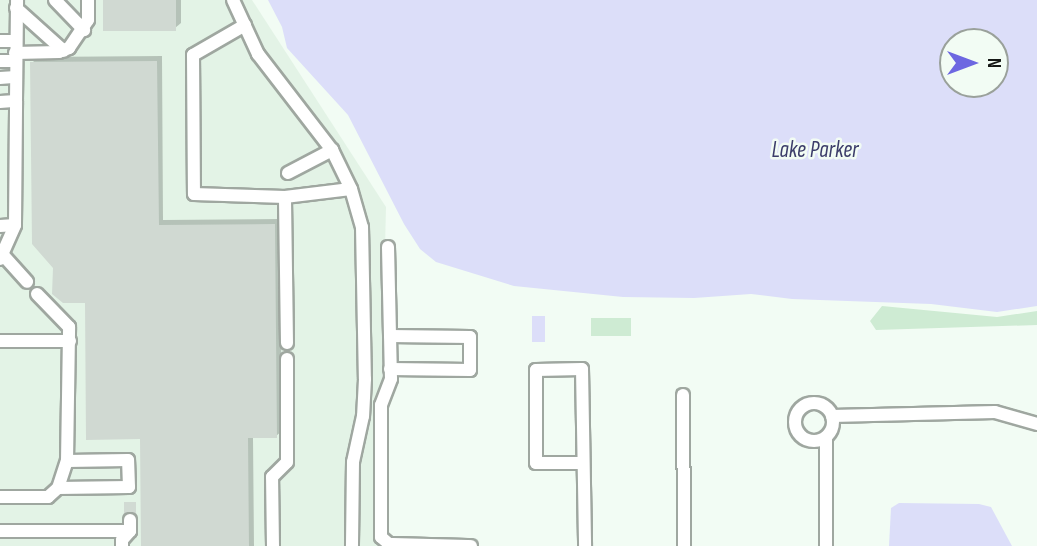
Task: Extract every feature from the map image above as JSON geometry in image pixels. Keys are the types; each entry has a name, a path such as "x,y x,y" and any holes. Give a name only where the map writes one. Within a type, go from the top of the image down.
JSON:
{"street":[{"path":"55,0 84,30"},
{"path":"0,41 16,51 64,51 84,30 88,20 88,0"},
{"path":"233,0 258,54 332,150 351,189 362,227 365,258 365,379 363,416 353,462 352,546"},
{"path":"16,4 64,51"},
{"path":"16,4 15,225 2,257 27,282"},
{"path":"245,25 193,55 194,194 285,197 351,189"},
{"path":"0,61 16,51"},
{"path":"0,78 16,78"},
{"path":"0,102 16,101"},
{"path":"288,173 332,150"},
{"path":"285,197 287,343"},
{"path":"0,226 15,225"},
{"path":"388,247 390,369 381,405 381,537 389,544 471,546"},
{"path":"0,497 48,496 58,488 66,461 69,327 37,294"},
{"path":"390,336 470,337 470,370 390,369"},
{"path":"0,341 70,341"},
{"path":"273,546 272,477 287,462 288,359"},
{"path":"583,463 536,463 536,370 582,369 584,546"},
{"path":"683,395 684,546"},
{"path":"826,437 815,441 803,437 796,428 796,416 803,406 814,403 825,407 832,416 832,428 826,437 826,546"},
{"path":"832,416 995,412 1034,420"},
{"path":"66,461 128,460 130,502"},
{"path":"58,488 129,487"},
{"path":"0,531 130,526 122,540 122,546"}],"shaded area":[{"path":"0,0 252,0 386,207 378,546 0,546"}],"green space":[{"path":"882,306 997,317 1037,311 1037,325 876,330 870,321"},
{"path":"591,318 631,318 631,336 591,336"}],"water":[{"name":"Lake Parker","path":"268,0 1037,0 1037,306 997,312 931,304 792,299 751,294 694,298 623,297 514,286 436,262 420,249 404,224 348,115 287,48 282,27"},
{"path":"532,316 545,316 545,342 532,342"},
{"path":"899,503 979,504 991,507 1012,546 889,546 891,508"}],"building":[{"path":"103,0 176,0 176,31 103,31"},
{"path":"157,61 159,225 275,224 277,438 248,438 249,546 141,546 140,439 86,440 85,303 63,303 52,294 53,268 32,244 30,62"}],"tunnel":[{"path":"130,502 130,520"}]}
